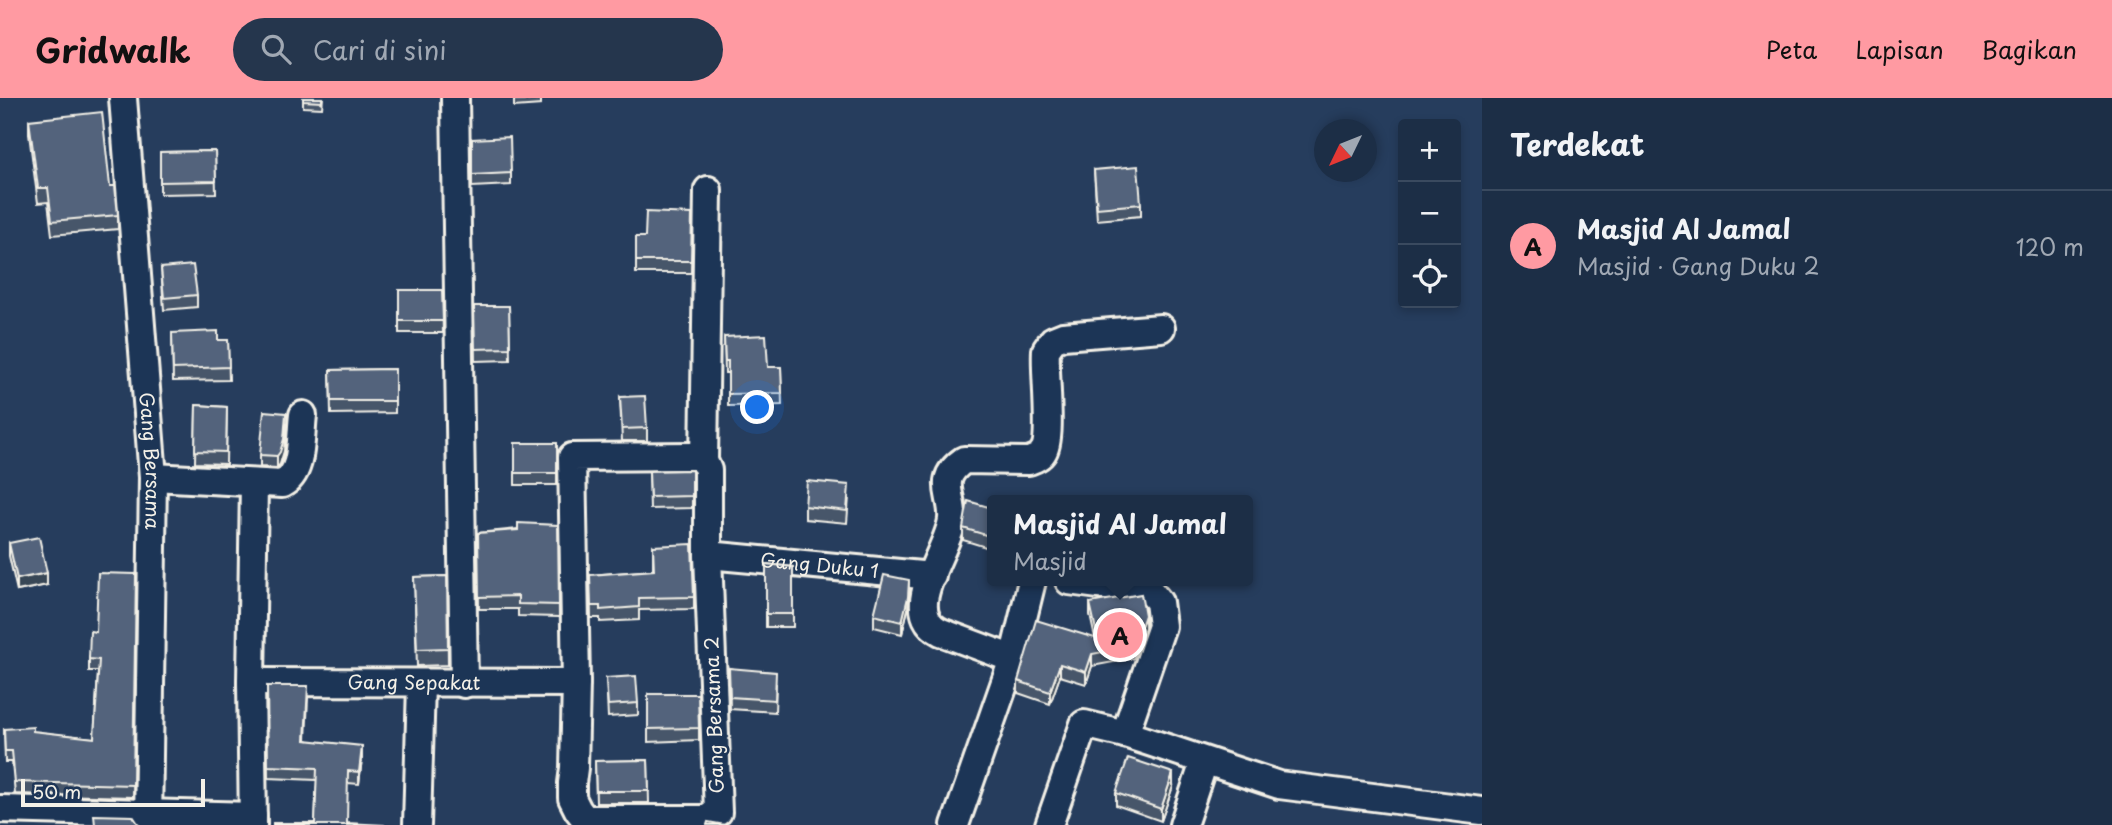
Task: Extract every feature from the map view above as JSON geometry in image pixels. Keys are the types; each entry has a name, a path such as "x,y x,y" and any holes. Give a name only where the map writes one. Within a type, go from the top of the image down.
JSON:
{"street":[{"name":"Gang Bersama","path":"123,98 153,477 148,818"},
{"path":"455,98 464,684"},
{"path":"704,461 708,190"},
{"path":"1013,659 930,627 923,615 925,595 952,519 947,494 950,477 956,466 964,460 1029,461 1045,451 1048,436 1046,350 1053,340 1063,336 1161,328"},
{"path":"153,477 282,484 290,480 296,471 303,415"},
{"name":"Gang Bersama 2","path":"694,456 704,461 708,470 708,555 718,812 706,819 585,819 572,798 576,684 572,457 694,456"},
{"path":"1,803 148,818 253,820 251,682 254,483"},
{"name":"Gang Duku 1","path":"708,555 932,576"},
{"path":"955,825 1013,659 1031,586"},
{"path":"1106,586 1151,592 1159,603 1161,626 1125,734"},
{"name":"Gang Sepakat","path":"251,682 576,684"},
{"path":"417,825 421,684"},
{"path":"1049,825 1084,724 1125,734 1279,785 1482,811"},
{"path":"1183,825 1204,762"}],"building":[{"path":"303,98 322,98 322,102 303,101"},
{"path":"541,98 541,99 514,100"},
{"path":"102,112 110,186 115,186 118,215 52,221 48,188 38,188 29,120"},
{"path":"510,137 511,173 472,175 472,139"},
{"path":"215,151 216,181 160,182 160,152"},
{"path":"1138,166 1141,204 1097,208 1094,170"},
{"path":"646,212 692,214 691,261 636,261 636,237 645,237"},
{"path":"193,265 197,295 164,298 161,268"},
{"path":"399,290 442,290 443,321 399,321"},
{"path":"474,306 509,306 510,348 475,349"},
{"path":"218,331 218,340 228,340 229,367 173,369 172,333"},
{"path":"766,335 768,367 781,367 782,393 728,394 728,361 725,361 724,337"},
{"path":"395,369 395,401 331,401 330,370"},
{"path":"645,396 647,428 622,429 620,397"},
{"path":"196,405 227,407 226,452 195,451"},
{"path":"264,411 286,413 284,439 277,456 260,455"},
{"path":"515,443 557,443 557,473 515,473"},
{"path":"692,470 692,496 650,497 649,471"},
{"path":"807,481 849,485 847,511 805,506"},
{"path":"968,501 987,507 987,535 963,528"},
{"path":"518,523 558,525 559,605 518,604 518,596 479,597 478,533 518,530"},
{"path":"39,537 47,573 17,579 9,543"},
{"path":"692,544 694,597 639,598 639,607 600,610 600,606 591,606 590,575 654,570 653,546"},
{"path":"766,564 793,567 793,614 766,614"},
{"path":"98,573 136,574 133,785 15,782 12,751 5,751 4,729 33,727 33,731 94,738 99,660 89,659 90,631 96,632"},
{"path":"884,575 909,580 902,622 874,615"},
{"path":"447,576 448,648 417,649 414,577"},
{"path":"1141,594 1145,615 1134,646 1092,654 1086,672 1060,664 1050,692 1018,681 1036,620 1098,639 1090,603"},
{"path":"729,668 776,672 775,700 730,697"},
{"path":"636,676 638,703 608,705 606,678"},
{"path":"267,686 308,686 305,740 362,746 359,772 348,771 347,823 385,825 273,825 315,823 317,768 268,766"},
{"path":"648,694 698,694 699,728 648,729"},
{"path":"1128,758 1173,773 1161,809 1116,793"},
{"path":"648,760 649,791 596,791 595,761"},
{"path":"94,815 133,816 139,825 95,825"}],"place":[{"name":"Masjid Al Jamal","path":"1120,635"}]}
